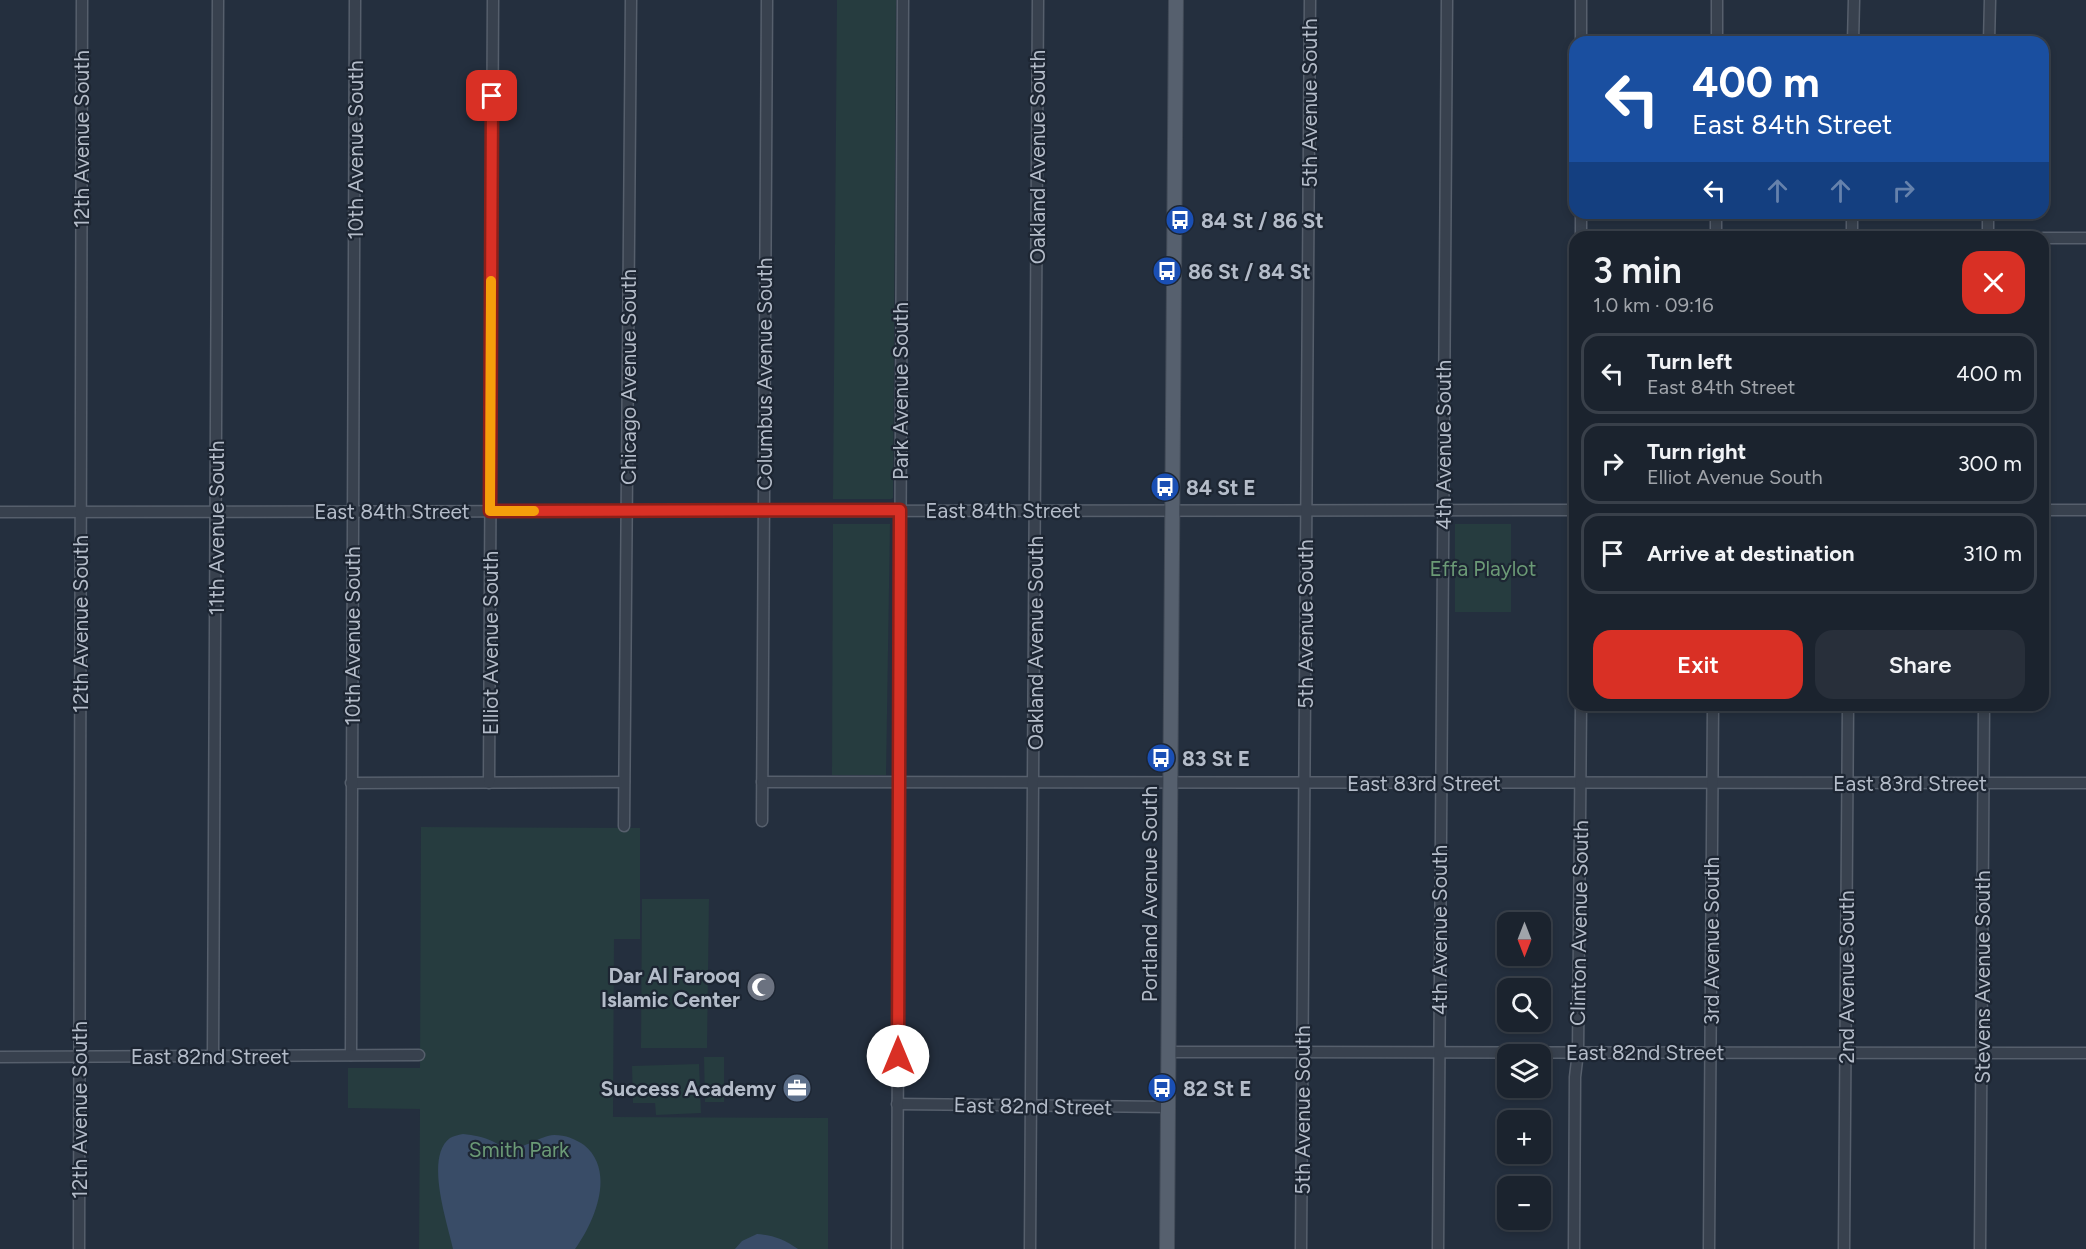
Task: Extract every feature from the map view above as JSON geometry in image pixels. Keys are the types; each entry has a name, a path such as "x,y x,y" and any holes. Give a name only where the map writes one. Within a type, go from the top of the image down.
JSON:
{"main road":[{"name":"Portland Avenue South","path":"1167,1249 1176,0"}],"street":[{"name":"12th Avenue South","path":"79,1249 82,0"},
{"name":"11th Avenue South","path":"213,1056 218,0"},
{"name":"10th Avenue South","path":"351,1055 355,0"},
{"name":"Elliot Avenue South","path":"489,783 493,0"},
{"name":"Chicago Avenue South","path":"624,826 632,0"},
{"name":"Columbus Avenue South","path":"762,821 767,0"},
{"name":"Park Avenue South","path":"897,1249 903,0"},
{"name":"Oakland Avenue South","path":"1030,1249 1038,0"},
{"name":"5th Avenue South","path":"1301,1249 1310,0"},
{"name":"4th Avenue South","path":"1438,1249 1447,0"},
{"path":"1581,0 1581,36"},
{"path":"1717,0 1717,36"},
{"path":"1853,36 1854,0"},
{"path":"1989,36 1990,0"},
{"path":"2049,238 2086,238"},
{"name":"East 84th Street","path":"0,512 1569,510"},
{"path":"2049,510 2086,510"},
{"name":"Clinton Avenue South","path":"1574,1249 1581,711"},
{"name":"3rd Avenue South","path":"1709,1249 1713,711"},
{"name":"2nd Avenue South","path":"1844,1249 1848,711"},
{"name":"Stevens Avenue South","path":"1980,1249 1984,711"},
{"path":"351,783 624,782"},
{"name":"East 83rd Street","path":"762,782 2086,783"},
{"name":"East 82nd Street","path":"1168,1052 2086,1053"},
{"name":"East 82nd Street","path":"0,1057 419,1055"},
{"name":"East 82nd Street","path":"897,1104 1168,1107"}],"green space":[{"path":"837,0 896,0 893,498 891,499 833,499"},
{"path":"833,524 890,524 886,775 832,775"},
{"name":"Effa Playlot","path":"1455,524 1511,524 1511,612 1455,612"},
{"name":"Smith Park","path":"421,827 640,828 640,939 614,939 613,1117 828,1118 828,1249 419,1249 420,1109 348,1108 348,1068 420,1068"},
{"path":"642,899 709,899 707,1048 641,1048"},
{"path":"704,1057 724,1057 724,1102 705,1102"},
{"path":"699,1064 701,1113 656,1115 655,1103 633,1103 632,1066"}],"water":[{"path":"463,1134 490,1140 504,1148 511,1149 554,1135 570,1138 584,1145 594,1156 599,1168 599,1196 589,1225 575,1249 453,1249 440,1191 439,1160 442,1147 450,1138"},
{"path":"757,1234 779,1238 798,1249 735,1249 742,1241"}],"slow traffic":[{"path":"491,281 490,511 534,511"}],"place":[{"name":"84 St / 86 St","path":"1180,220"},
{"name":"86 St / 84 St","path":"1167,271"},
{"name":"84 St E","path":"1165,487"},
{"name":"83 St E","path":"1161,758"},
{"name":"Dar Al Farooq Islamic Center","path":"761,987"},
{"name":"Success Academy","path":"797,1088"},
{"name":"82 St E","path":"1162,1088"}],"route":[{"path":"492,96 490,511 900,510 898,1056"}]}
